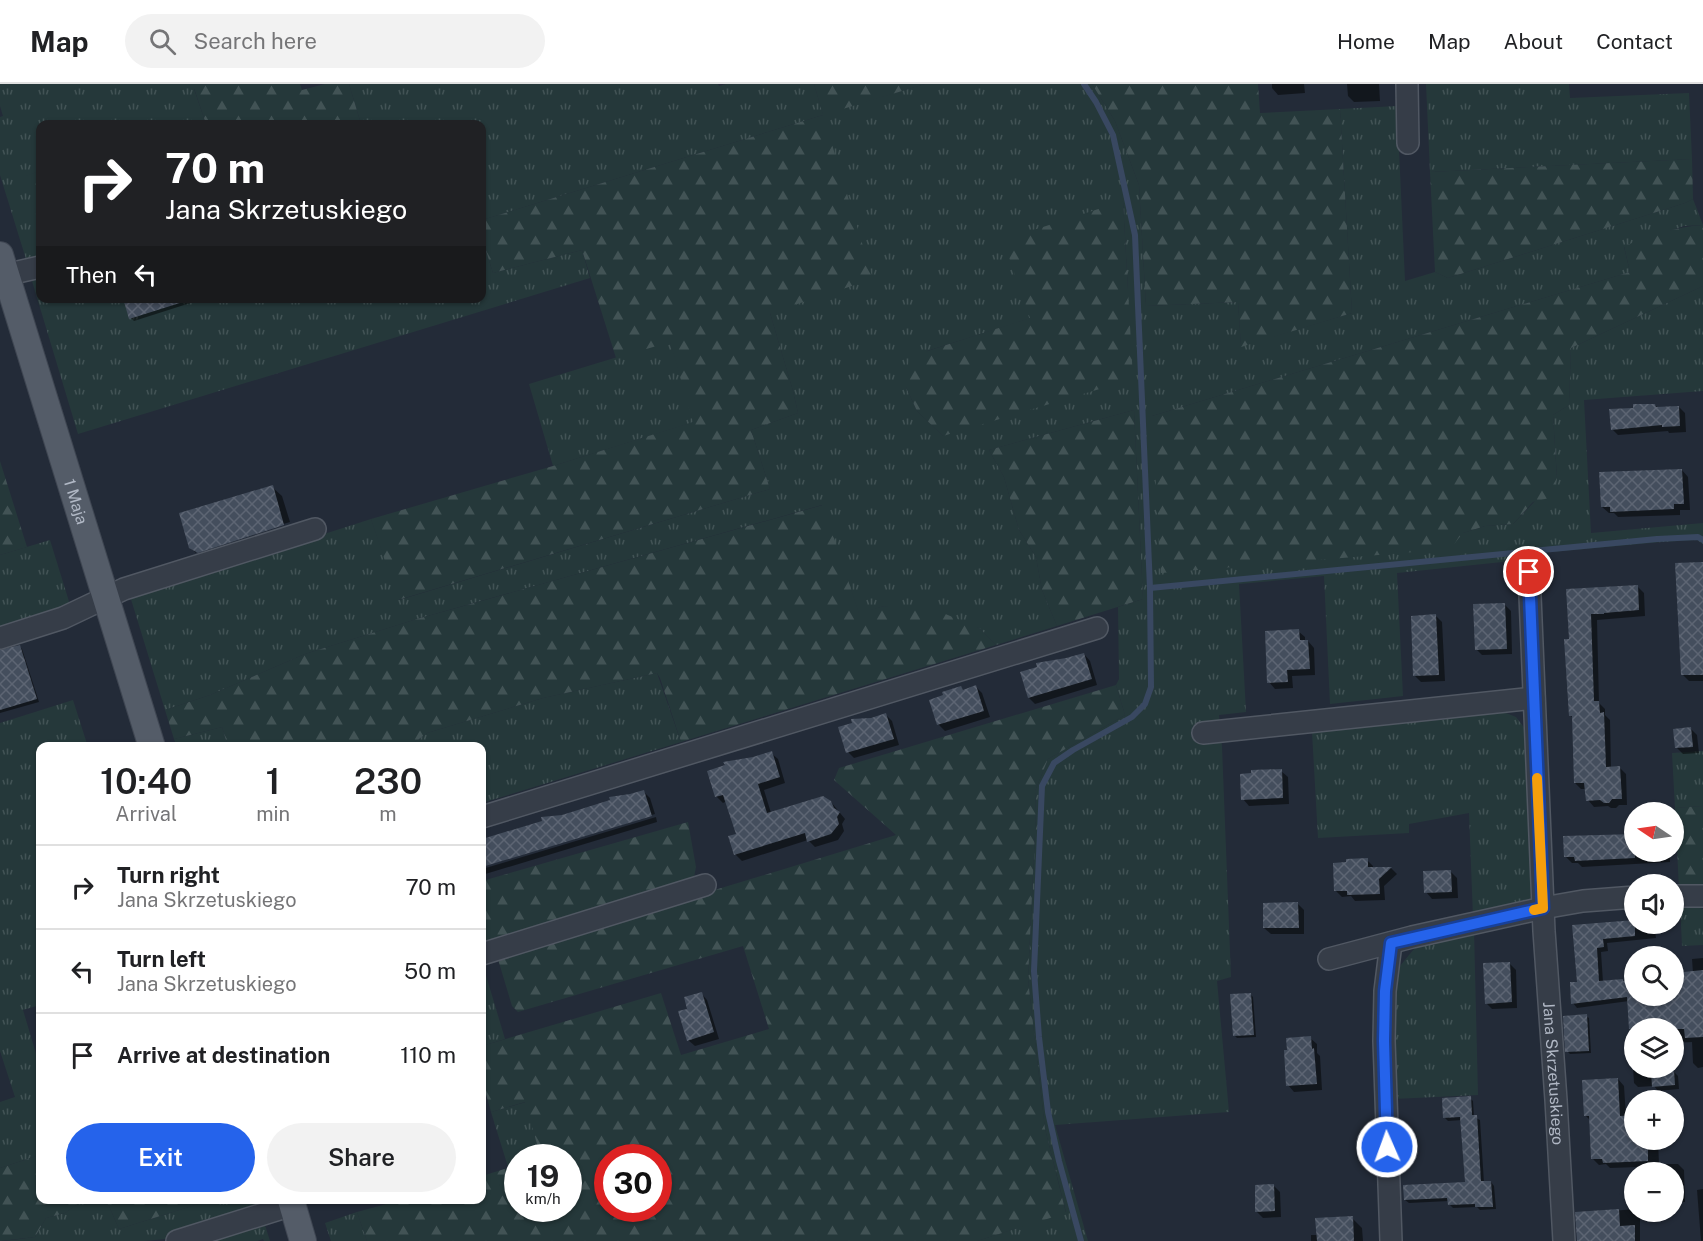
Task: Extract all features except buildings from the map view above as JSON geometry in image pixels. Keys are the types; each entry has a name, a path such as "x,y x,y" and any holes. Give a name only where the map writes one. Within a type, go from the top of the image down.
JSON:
{"main road":[{"name":"1 Maja","path":"2,269 150,742"},
{"path":"292,1204 303,1241"}],"street":[{"path":"1407,84 1408,143"},
{"path":"2,269 36,267"},
{"path":"0,638 63,618 124,589 315,529"},
{"name":"Jana Skrzetuskiego","path":"1529,572 1543,908 1564,1241"},
{"path":"486,816 1097,628"},
{"path":"1203,733 1534,698"},
{"path":"486,953 705,885"},
{"path":"1684,896 1703,896"},
{"path":"1329,959 1543,908 1583,901 1624,898"},
{"path":"1391,943 1385,991 1384,1041 1391,1241"},
{"path":"177,1241 289,1204"}],"green space":[{"path":"0,84 207,84 194,89 205,120 36,120 36,172 26,176 36,214 36,256 26,259 0,175 0,117 3,116 0,106"},
{"path":"207,84 300,84 302,90 325,84 349,84 360,120 205,120 194,88"},
{"path":"349,84 718,84 719,86 726,84 814,84 823,114 925,84 1092,84 1115,121 1139,185 1146,306 1238,302 1241,346 1352,313 1340,109 1397,106 1405,281 1435,272 1448,278 1693,199 1703,225 1684,226 1624,247 1630,272 1152,416 1463,533 1485,526 1513,524 1557,478 1553,415 1569,405 1571,348 1703,286 1703,391 1584,400 1591,533 1703,523 1703,544 1697,540 1540,553 1540,558 1397,573 1403,696 1330,704 1324,576 1239,584 1246,712 1219,715 1231,977 1217,981 1229,1112 1055,1125 1088,1241 977,1241 1066,1212 1045,1129 1028,979 1035,791 1048,759 1125,715 1116,685 1119,679 1118,607 1143,599 1134,410 989,450 1004,477 1019,530 1036,557 1042,590 1057,626 996,645 979,628 884,606 859,614 822,505 417,619 305,654 210,695 165,710 130,596 371,519 399,600 770,489 751,430 798,413 770,313 823,115 486,219 486,120 360,120","holes":["1123,201 1128,290 943,436 917,411 906,387 927,351 1031,318"]},
{"path":"814,84 925,84 823,115"},
{"path":"1092,84 1258,84 1260,113 1340,109 1352,313 1241,347 1238,302 1146,306 1139,185 1115,121"},
{"path":"1426,84 1569,84 1570,98 1689,93 1692,159 1430,172"},
{"path":"823,115 873,279 770,313 798,413 751,430 770,489 398,600 371,519 693,422 670,342 616,358 582,250 493,273 486,251 486,219"},
{"path":"1692,159 1693,199 1685,203 1448,278 1435,272 1430,172"},
{"path":"36,172 36,215 25,176"},
{"path":"1123,201 1133,379 943,436 917,411 906,387 909,357 1030,318 1003,240"},
{"path":"1703,225 1703,286 1571,348 1569,405 1553,415 1557,479 1553,497 1533,502 1513,524 1485,526 1463,533 1450,549 1161,573 1152,416 1630,272 1624,246 1653,235"},
{"path":"582,250 590,278 78,434 39,303 486,303 486,251 493,273"},
{"path":"36,279 36,294 32,281"},
{"path":"670,341 694,422 553,466 529,384"},
{"path":"1134,410 1143,599 1057,626 1042,590 1036,557 1019,530 1004,477 989,450"},
{"path":"0,461 27,547 0,555"},
{"path":"823,505 859,613 884,606 943,613 979,628 996,645 681,742 657,673 543,698 427,733 415,742 226,742 222,727 174,739 165,710 210,695 305,654 417,619"},
{"path":"50,540 71,608 0,629 0,555"},
{"path":"657,673 681,742 486,802 486,742 415,742 427,733 543,698"},
{"path":"1116,685 1125,715 1048,759 1035,791 1028,979 1045,1129 1066,1213 977,1241 367,1241 357,1212 386,1204 486,1204 486,1175 504,1169 504,1222 582,1222 582,1144 537,1144 525,1102 491,1112 486,1094 486,1045 661,993 681,1055 769,1029 743,946 518,1012 512,1006 497,956 896,835 834,780 839,768"},
{"path":"73,700 86,742 36,742 36,1006 23,1010 36,1054 36,1156 0,1168 0,1102 15,1097 0,1051 0,723"},
{"path":"1503,709 1506,713 1516,717 1526,730 1536,892 1531,904 1473,917 1469,813 1409,824 1409,833 1318,838 1312,732"},
{"path":"222,727 226,742 175,742 174,739"},
{"path":"1703,751 1703,806 1684,807 1684,802 1675,802 1672,753"},
{"path":"1703,806 1703,889 1684,889 1684,874 1678,874 1678,862 1684,862 1684,807"},
{"path":"688,822 696,867 689,885 486,946 486,880"},
{"path":"1684,904 1703,909 1703,945 1682,946"},
{"path":"1474,930 1478,1095 1393,1099 1395,972 1414,949 1425,942"},
{"path":"486,975 505,1039 486,1045"},
{"path":"526,1102 537,1144 504,1144 504,1154 491,1112"},
{"path":"36,1156 36,1204 77,1204 65,1213 46,1218 35,1237 0,1241 0,1168"},
{"path":"77,1204 107,1204 119,1229 198,1204 258,1204 259,1207 166,1239 4,1241 35,1237 46,1218 65,1213"},
{"path":"107,1204 198,1204 119,1229"},
{"path":"357,1212 367,1241 331,1241 325,1223"},
{"path":"264,1222 270,1241 263,1239 257,1241 198,1241"}],"waterway":[{"path":"1081,1241 1048,1112 1039,1037 1034,971 1042,786 1054,763 1132,717 1145,704 1151,687 1150,588 1135,235 1113,135 1084,84"},
{"path":"1150,588 1657,539 1698,537 1703,540"}],"slow traffic":[{"path":"1534,910 1543,908 1537,778"}],"route":[{"path":"1387,1147 1384,1041 1385,991 1391,943 1543,908 1529,572"}]}
